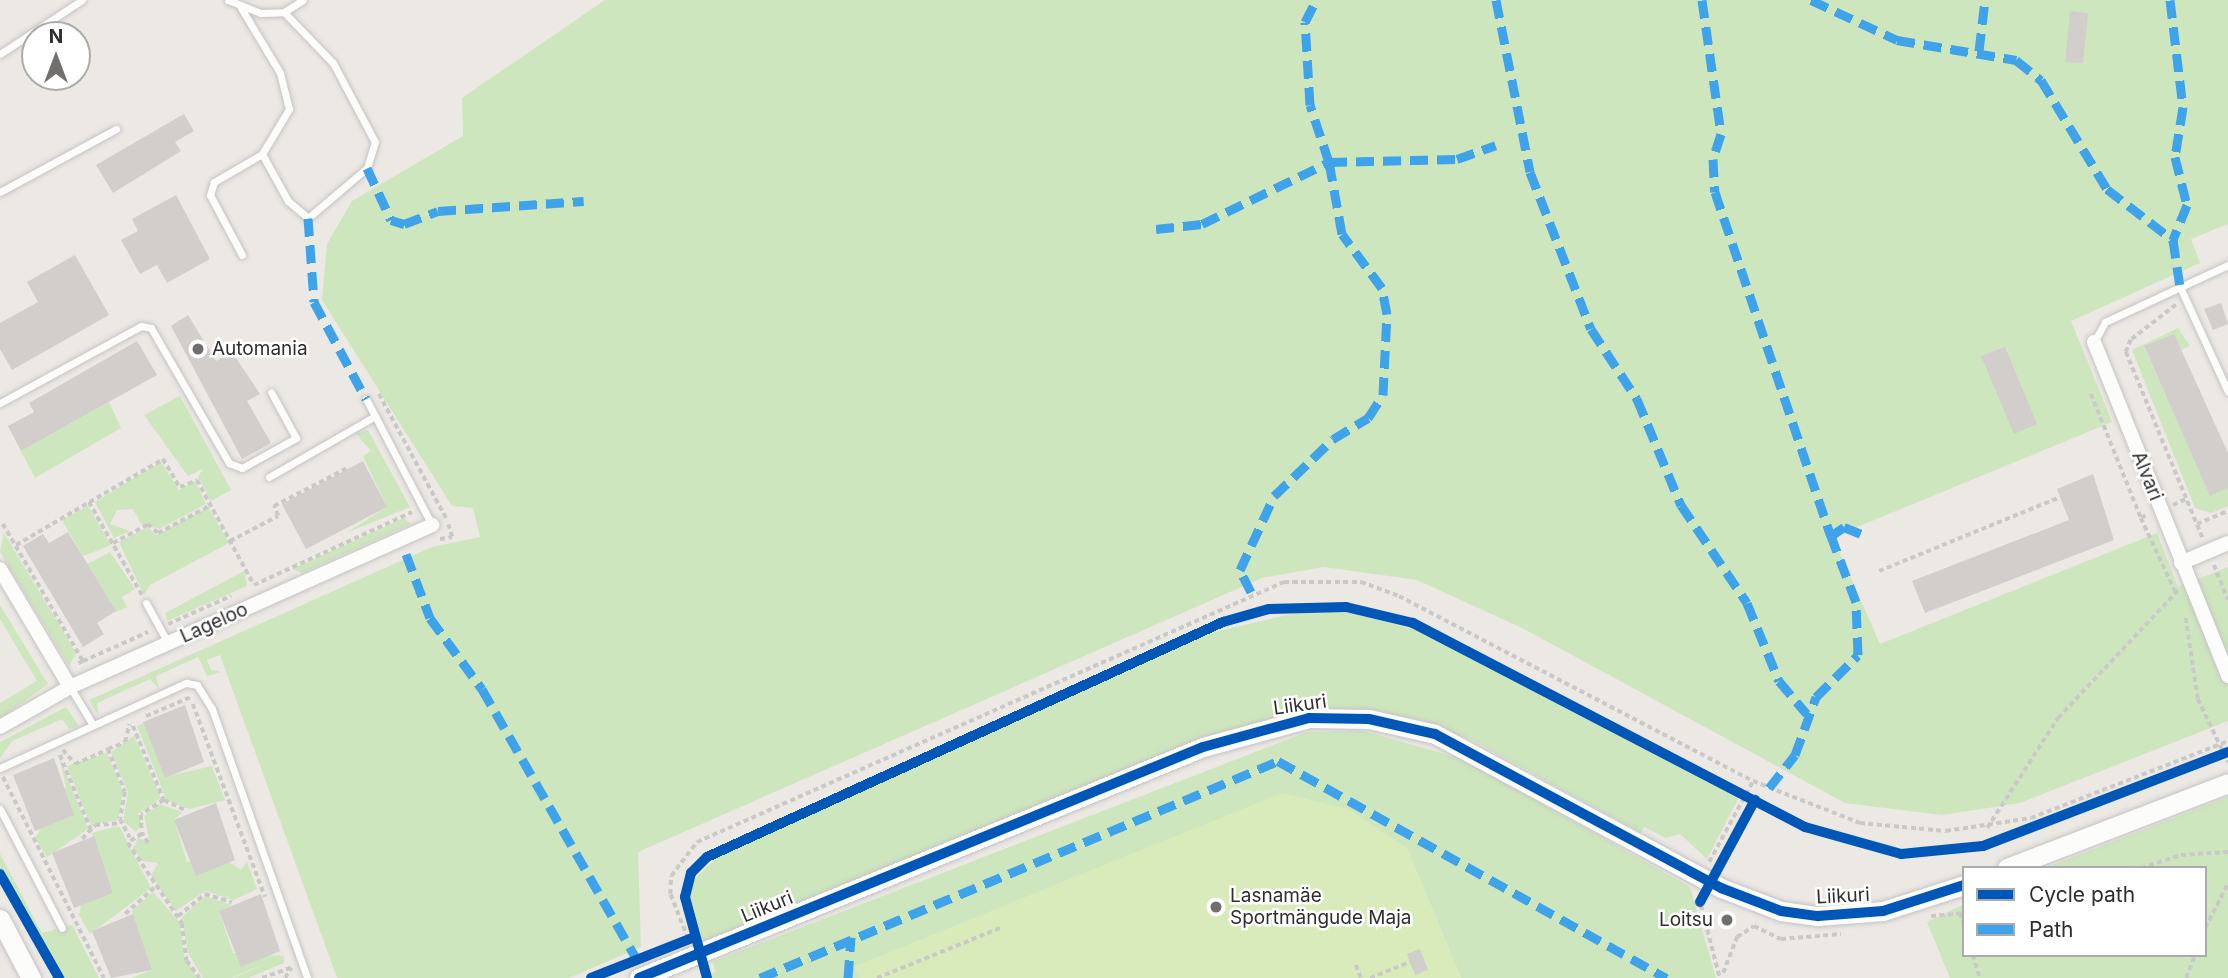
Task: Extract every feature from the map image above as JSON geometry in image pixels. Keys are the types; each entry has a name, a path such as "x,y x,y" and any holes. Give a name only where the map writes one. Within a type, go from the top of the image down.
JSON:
{"street":[{"name":"Alvari","path":"2094,342 2228,676"},
{"name":"Lageloo","path":"0,727 70,687 432,525"},
{"path":"2184,569 2208,552 2228,543"},
{"path":"0,569 70,687"},
{"name":"Liikuri","path":"639,978 693,946 1203,747 1308,718 1370,719 1435,734 1710,872 1774,909 1818,916 1883,912 1962,886"},
{"path":"2012,866 2228,783"},
{"path":"0,919 31,978"}],"lane":[{"path":"0,54 82,0"},
{"path":"228,0 241,8 284,12 303,0"},
{"path":"241,8 279,73 289,109 262,155 214,182 209,195 242,255"},
{"path":"262,155 288,201 308,218 367,168 375,142 333,63 284,12"},
{"path":"0,192 116,129"},
{"path":"2094,342 2105,322 2228,265"},
{"path":"2180,287 2228,392"},
{"path":"0,403 141,326 151,328 229,463 242,468 296,438 271,391"},
{"path":"366,399 427,506 432,525"},
{"path":"270,477 375,416"},
{"path":"146,603 168,644"},
{"path":"0,768 186,683 205,692 307,978"},
{"path":"70,687 93,725"},
{"path":"0,809 62,928"}],"path":[{"path":"2185,298 2131,340 2126,352 2228,599"},
{"path":"2091,394 2141,518 2186,618 2198,699 2225,753"},
{"path":"16,545 163,459 180,487 197,480 254,586"},
{"path":"230,541 278,516 274,506 349,467"},
{"path":"1879,571 2058,498"},
{"path":"2141,518 2186,499"},
{"path":"83,661 441,501"},
{"path":"89,502 146,603"},
{"path":"113,543 148,524 158,533 211,505"},
{"path":"2197,524 2228,511"},
{"path":"1987,828 2058,718 2176,592 2184,569"},
{"path":"693,946 670,894 671,876 697,842 953,723 1284,582 1361,582 1399,596 1753,781 1860,823 1946,831 1987,828 2078,802 2225,753"},
{"path":"1040,706 1246,616"},
{"path":"1446,637 1494,663"},
{"path":"51,755 64,750 75,764 108,750 130,736 126,725 191,697 260,891 270,903"},
{"path":"133,726 164,800 185,810"},
{"path":"2225,753 2228,741"},
{"path":"108,750 125,792 121,823 155,888 178,916 187,961 200,978"},
{"path":"2010,837 2225,753"},
{"path":"60,755 91,830"},
{"path":"15,770 3,775 9,793 104,978"},
{"path":"1700,902 1710,872 1753,781"},
{"path":"1710,872 1755,800 1734,789"},
{"path":"148,843 142,834 141,815 164,800"},
{"path":"82,839 91,830 121,823"},
{"path":"130,838 142,834"},
{"path":"2147,866 2181,855 2228,852"},
{"path":"2207,924 2228,883"},
{"path":"125,914 155,888"},
{"path":"178,916 205,894 232,902"},
{"path":"685,897 693,946"},
{"path":"1928,916 1962,913"},
{"path":"877,978 1000,928"},
{"path":"288,954 296,978"},
{"path":"1974,957 1980,978"},
{"path":"2186,978 2194,957"},
{"path":"1370,978 1410,962"},
{"path":"1356,965 1361,978"},
{"path":"262,978 292,967"},
{"path":"285,978 292,967"}],"green space":[{"path":"605,0 2228,0 2228,224 2191,239 2200,263 2071,321 2112,422 1833,537 1880,644 2157,533 2178,587 2228,567 2228,721 2020,803 1942,815 1845,803 1524,629 1417,580 1324,567 1262,578 638,852 641,947 569,978 337,978 220,655 207,660 211,670 221,672 207,676 198,657 156,676 159,689 150,679 97,703 99,716 89,700 432,547 480,537 473,508 452,506 322,300 327,244 352,201 463,136 462,98"},
{"path":"2178,328 2190,346 2181,350 2174,334 2144,347 2210,495 2228,488 2228,506 2211,513 2195,508 2132,350"},
{"path":"180,396 231,490 211,501 198,477 203,469 188,476 144,415"},
{"path":"109,402 121,428 35,478 21,451"},
{"path":"368,430 410,507 346,533 387,507 363,456 371,451 356,434"},
{"path":"161,462 179,490 195,481 206,504 159,529 141,524 133,509 117,510 110,524 130,531 114,538 95,502"},
{"path":"88,506 111,545 83,556 62,520"},
{"path":"208,507 229,543 150,585 144,595 119,542 148,527 156,535"},
{"path":"404,518 411,524 302,573 292,569"},
{"path":"4,533 76,653 69,666 0,552"},
{"path":"110,552 135,589 122,597 127,607 116,612 87,564"},
{"path":"244,571 247,586 167,621 165,613"},
{"path":"0,605 48,684 0,719 0,703 37,681 0,619"},
{"path":"1308,610 1353,613 1420,631 1739,797 1707,859 1680,834 1666,838 1644,827 1641,833 1474,741 1416,719 1328,709 1285,714 1194,742 703,941 690,897 693,881 717,857 1214,632"},
{"path":"66,707 79,726 69,729 62,719 12,741 0,758 0,742"},
{"path":"144,723 165,777 212,766 225,800 190,809 167,801 137,726"},
{"path":"1364,731 1462,759 1690,887 1716,978 1461,978 1407,848 855,966 860,978 700,978 716,972 712,962 1307,732"},
{"path":"134,736 161,798 138,814 142,825 136,832 123,821 128,792 111,752"},
{"path":"107,753 123,792 118,820 91,825 67,766"},
{"path":"59,756 88,829 47,857 35,838 66,787"},
{"name":"Lasnamäe Sportmängude Maja","path":"1282,793 1349,809 1407,848 1461,978 860,978 855,966"},
{"path":"2228,797 2228,978 1950,978 1927,922 1962,905 1962,957 2207,957 2207,866 2050,866"},
{"path":"159,804 182,812 174,820 187,862 229,862 241,870 247,862 257,889 233,900 205,891 176,911 151,876 158,863 142,861 133,848 138,838 150,842 144,816"},
{"path":"119,826 151,888 90,934 79,915 81,905 113,892 92,833"},
{"path":"0,854 42,933 72,925 99,978 64,978 0,867"},
{"path":"153,892 180,923 184,957 198,978 131,978 152,970 132,911"},
{"path":"205,896 232,905 219,911 233,953 284,956 284,963 248,978 233,978 273,960 231,978 203,978 188,953 182,917"}],"building":[{"path":"2070,11 2088,13 2083,63 2065,62"},
{"path":"184,114 194,131 175,142 181,151 113,193 96,165"},
{"path":"176,195 210,259 167,283 157,265 140,274 121,240 138,231 132,219"},
{"path":"75,255 109,315 12,370 0,349 0,323 38,302 27,282"},
{"path":"2221,303 2228,324 2213,330 2204,309"},
{"path":"188,315 216,361 232,352 260,394 247,401 271,443 242,459 171,326"},
{"path":"2174,334 2228,453 2228,488 2210,496 2144,346"},
{"path":"137,341 157,375 21,451 8,426 34,412 29,403"},
{"path":"2005,347 2037,424 2014,434 1981,356"},
{"path":"363,461 387,507 306,549 282,504"},
{"path":"2093,474 2114,540 1925,613 1912,581 2069,520 2057,489"},
{"path":"68,532 116,611 97,623 104,634 83,647 23,546 43,534 49,543"},
{"path":"185,705 204,762 165,778 143,722"},
{"path":"54,758 74,815 35,831 13,775"},
{"path":"216,803 235,860 196,876 174,820"},
{"path":"94,836 113,893 74,908 52,853"},
{"path":"261,894 280,951 241,967 219,911"},
{"path":"133,914 152,970 111,978 92,931"},
{"path":"1420,949 1428,970 1415,975 1407,954"}],"marked path":[{"path":"1251,592 1240,570 1274,496 1333,439 1368,418 1383,395 1387,314 1382,288 1342,234 1329,162 1310,105 1305,22 1316,0"},
{"path":"1496,0 1530,172 1591,329 1637,399 1681,505 1747,603 1779,681 1807,714"},
{"path":"1702,0 1721,134 1713,159 1715,192 1831,536"},
{"path":"1811,0 1897,40 2016,60 2041,80 2107,189 2173,240"},
{"path":"1979,51 1985,0"},
{"path":"2170,0 2183,107 2175,157 2187,205 2173,240 2180,287"},
{"path":"1156,229 1202,224 1329,162 1457,159 1496,145"},
{"path":"367,168 391,220 404,224 438,211 584,201"},
{"path":"308,218 314,302 366,399"},
{"path":"1769,788 1795,755 1816,697 1858,655 1856,602 1831,536 1844,527 1861,534"},
{"path":"406,554 430,618 482,689 639,963"},
{"path":"760,978 1278,761 1667,978"},
{"path":"848,978 851,937"}],"cycle path":[{"path":"707,978 685,897 691,873 707,857 1223,622 1269,609 1346,607 1413,623 1805,827 1901,854 1983,846 2228,752"},
{"path":"639,978 1203,747 1309,718 1369,719 1435,734 1721,888 1781,911 1818,916 1883,911 1962,886"},
{"path":"1700,902 1755,800"},
{"path":"0,874 59,978"},
{"path":"591,978 692,938"}],"place":[{"name":"Automania","path":"198,349"},
{"name":"Lasnamäe Sportmängude Maja","path":"1216,907"},
{"name":"Loitsu","path":"1727,920"}]}
